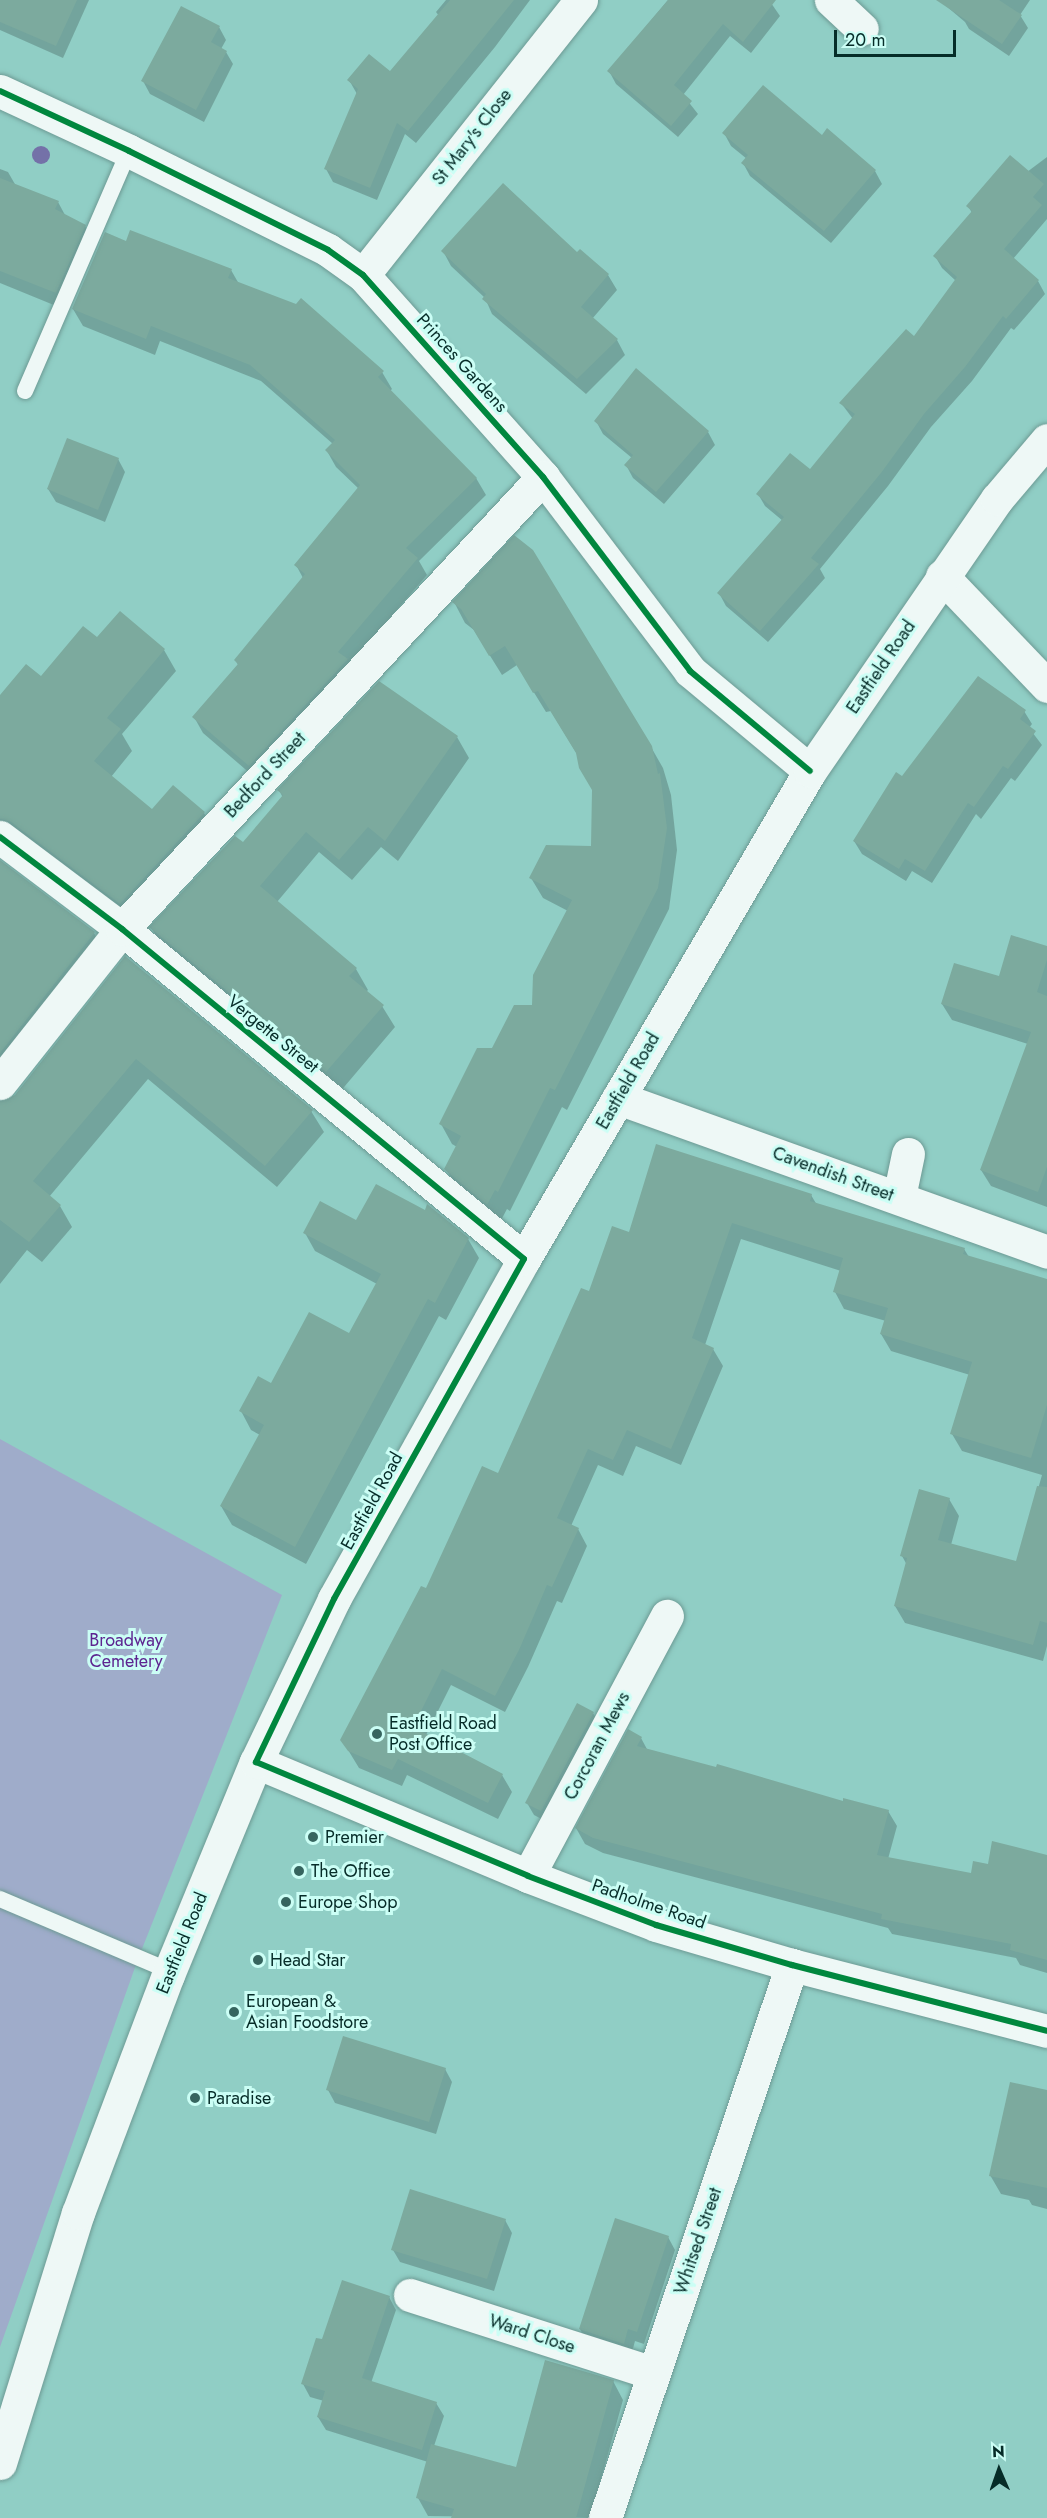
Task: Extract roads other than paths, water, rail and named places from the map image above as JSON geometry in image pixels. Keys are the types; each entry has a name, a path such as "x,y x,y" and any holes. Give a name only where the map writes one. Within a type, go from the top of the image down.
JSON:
{"street":[{"name":"St Mary's Close","path":"363,275 581,0"},
{"path":"831,0 862,29"},
{"name":"Princes Gardens","path":"0,91 129,151 328,250 363,275 543,477 690,672 810,771"},
{"name":"Eastfield Road","path":"0,2463 78,2213 170,1971 256,1762 334,1599 524,1259 810,771 997,499 1047,440"},
{"name":"Bedford Street","path":"0,1083 122,929 543,477"},
{"path":"942,576 1047,686"},
{"name":"Vergette Street","path":"0,837 122,929 524,1259"},
{"name":"Cavendish Street","path":"618,1098 1047,1252"},
{"path":"899,1197 909,1154"},
{"name":"Corcoran Mews","path":"528,1876 667,1616"},
{"name":"Padholme Road","path":"256,1762 528,1876 656,1925 792,1965 1047,2031"},
{"name":"Whitsed Street","path":"605,2518 792,1965"},
{"name":"Ward Close","path":"410,2295 653,2373"}],"lane":[{"path":"25,391 129,151"},
{"path":"0,1899 170,1971"}],"place":[{"name":"Eastfield Road Post Office","path":"377,1734"},
{"name":"Premier","path":"313,1837"},
{"name":"The Office","path":"299,1871"},
{"name":"Europe Shop","path":"286,1902"},
{"name":"Head Star","path":"258,1960"},
{"name":"European & Asian Foodstore","path":"234,2012"},
{"name":"Paradise","path":"195,2098"}],"park label":[{"name":"Broadway Cemetery","path":"126,1651"}]}
